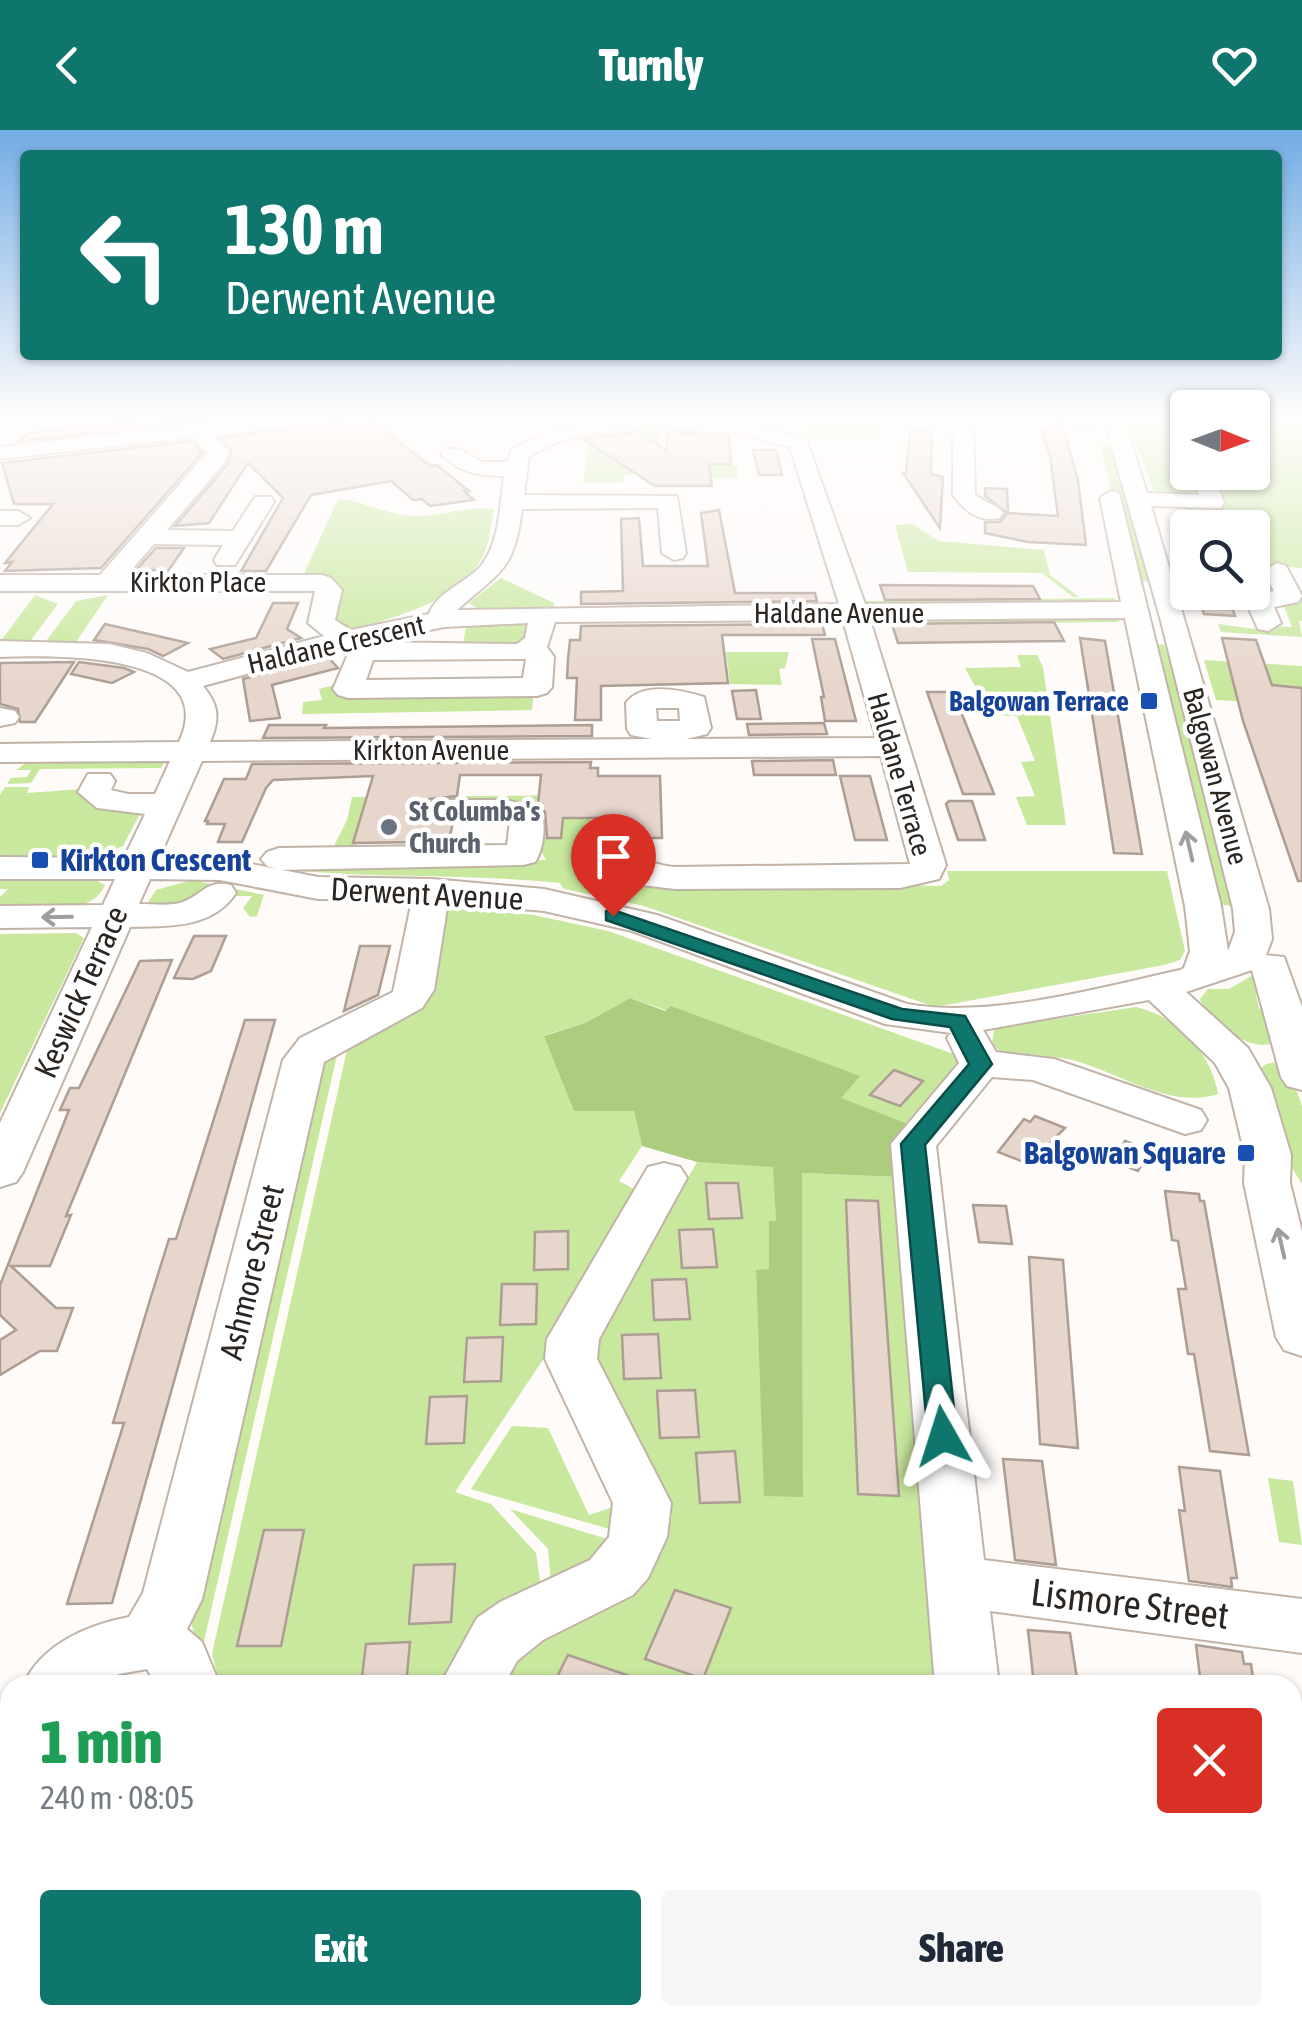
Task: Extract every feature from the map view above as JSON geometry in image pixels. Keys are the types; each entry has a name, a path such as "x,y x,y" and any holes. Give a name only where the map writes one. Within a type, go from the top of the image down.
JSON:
{"street":[{"path":"33,648 60,610 112,583 172,508"},
{"path":"217,574 260,508"},
{"name":"Haldane Crescent","path":"183,682 356,645 444,619 441,612 448,604 493,568 501,551 509,508"},
{"path":"669,508 674,553"},
{"name":"Haldane Terrace","path":"624,864 646,876 675,878 914,876 926,871 928,865 855,612 821,508"},
{"path":"977,508 991,513"},
{"name":"Balgowan Avenue","path":"1116,508 1203,906 1208,951 1201,976"},
{"path":"1142,509 1149,508"},
{"path":"1142,509 1170,517"},
{"name":"Balgowan Avenue","path":"1142,509 1170,572"},
{"path":"147,538 240,538"},
{"path":"1268,623 1259,602 1288,596 1277,571"},
{"path":"1133,597 1170,572"},
{"path":"41,583 60,610"},
{"name":"Kirkton Place","path":"0,584 322,584 329,590 319,618 321,623 356,645"},
{"name":"Haldane Avenue","path":"444,619 543,614 855,612 1133,597"},
{"name":"Balgowan Avenue","path":"1175,610 1180,643 1256,930 1253,947 1236,965 1201,976"},
{"path":"533,649 540,658 537,687 348,688 360,657 356,645 519,652 533,649 538,643 543,614"},
{"name":"Balgowan Avenue","path":"1144,641 1180,643"},
{"path":"0,649 122,656 159,667 183,682 200,700 203,723 135,867"},
{"name":"Kirkton Avenue","path":"5,760 192,751 671,740 894,747"},
{"path":"100,780 94,792 100,799 113,803 167,803"},
{"path":"0,918 193,912 276,859 523,855 527,815 506,810 442,810"},
{"name":"Keswick Terrace","path":"0,1172 135,867"},
{"name":"Derwent Avenue","path":"0,868 220,869 234,884 432,890 583,908 644,923 1185,1120"},
{"name":"Ashmore Street","path":"168,1664 172,1599 304,1060 315,1047 408,1000 414,990 432,890"},
{"name":"Balgowan Avenue","path":"1203,906 1230,911 1251,909"},
{"path":"1233,1056 1298,1064 1270,965"},
{"name":"Derwent Avenue","path":"969,1043 1201,976"},
{"path":"1157,986 1233,1056 1250,1088 1268,1156 1267,1184 1302,1333"},
{"path":"965,1675 913,1144 969,1043"},
{"path":"1268,1156 1302,1201"},
{"path":"477,1675 497,1638 616,1578 642,1526 642,1503 571,1359 573,1339 664,1178"},
{"name":"Lismore Street","path":"958,1582 1302,1626"},
{"path":"66,1675 89,1657 123,1644 168,1664"}],"green space":[{"path":"334,508 378,508 415,516 494,509 489,539 472,572 441,597 383,621 345,632 326,618 338,584 328,578 302,578"},
{"path":"1116,508 1135,508 1157,582 1134,581"},
{"path":"1187,508 1302,508 1302,568 1270,566 1270,510"},
{"path":"912,524 939,541 1044,550 1050,575 1079,597 1073,597 1042,573 908,572 895,525"},
{"path":"501,578 554,603 554,608 477,608 468,603"},
{"path":"35,595 58,604 31,640 0,642"},
{"path":"108,595 76,642 46,641 76,601"},
{"path":"1114,598 1116,606 863,605 862,601"},
{"path":"1302,599 1302,637 1221,632 1218,624 1271,631 1271,626 1292,627 1282,601"},
{"path":"1117,614 1119,622 871,625 870,619"},
{"path":"516,622 534,626 526,646 463,644 466,627 472,624"},
{"path":"1168,645 1235,906 1215,904 1150,647"},
{"path":"726,652 789,652 785,668 779,669 782,685 730,684"},
{"path":"1017,655 1037,655 1043,667 1066,825 1027,825 1016,797 1035,796 1021,762 1035,761 1017,716 991,715 965,668 1021,667"},
{"path":"1204,660 1302,666 1302,705 1216,700"},
{"path":"346,682 534,690 532,710 302,714 303,702 322,700 319,689"},
{"path":"30,760 165,761 161,768 40,769 31,783 7,784 11,778 27,777 31,770 16,770"},
{"path":"5,787 29,787 27,793 83,789 109,810 141,812 123,846 96,856 0,857 0,795"},
{"path":"592,795 589,849 575,860 617,876 646,881 941,886 949,880 947,871 1167,871 1185,951 1180,960 1164,965 935,1007 644,906 564,889 560,883 279,869 546,860 534,838 561,837 563,812 537,812 506,802 366,800 363,810 369,812 353,853 330,854 347,820 352,797"},
{"path":"0,875 89,877 105,885 98,896 74,907 0,907 0,897 8,889 0,889"},
{"path":"192,880 264,895 257,916 250,917 243,908 252,896 228,896 143,910 156,890"},
{"path":"445,907 534,915 608,931 962,1057 906,1123 840,1098 859,1076 630,998 585,1023 545,1035 574,1110 634,1111 642,1146 619,1181 637,1191 552,1333 544,1358 455,1492 491,1504 536,1553 541,1588 451,1675 217,1675 212,1654 347,1050 420,1011 438,912"},
{"path":"76,933 84,938 0,1113 0,934"},
{"path":"1260,971 1265,987 1256,995 1259,1008 1273,1017 1279,1041 1269,1045 1234,1035 1213,1018 1200,999 1208,989 1229,989"},
{"path":"630,998 665,1011 671,1006 860,1076 841,1098 906,1123 895,1140 899,1177 802,1173 803,1497 764,1496 756,1270 769,1269 769,1221 776,1221 773,1167 697,1162 642,1146 634,1111 574,1111 544,1036 585,1023"},
{"path":"1136,1007 1165,1018 1190,1038 1208,1064 1218,1094 1200,1098 1163,1093 1072,1060 1001,1052 992,1044 994,1030 1007,1026"},
{"path":"340,1042 200,1659 187,1605 317,1057"},
{"path":"1277,1062 1288,1066 1302,1106 1302,1184 1284,1155 1259,1070"},
{"path":"697,1162 774,1166 776,1221 769,1222 769,1270 756,1270 765,1496 803,1496 802,1173 899,1177 935,1675 505,1675 518,1648 651,1571 672,1517 671,1507 593,1359 596,1339"},
{"path":"512,1426 548,1428 589,1515 617,1506 613,1530 471,1489"},
{"path":"1268,1478 1293,1481 1302,1545 1279,1542"},
{"path":"510,1509 607,1539 593,1567 551,1584 548,1549"}],"building":[{"path":"49,508 153,508 101,568 5,571 12,562 5,563"},
{"path":"190,508 218,508 209,523 175,526"},
{"path":"277,508 303,508 266,571 241,571"},
{"path":"927,508 941,508 940,528"},
{"path":"1001,508 1008,508 1008,513 1058,516 1057,508 1081,508 1086,545 1028,542 985,533 985,522 1000,522 1007,513"},
{"path":"719,510 735,593 815,593 817,601 581,604 581,592 623,591 621,519 639,518 643,566 708,566 701,513"},
{"path":"156,548 184,548 168,571 137,569"},
{"path":"880,585 1033,586 1040,599 885,600"},
{"path":"273,603 298,603 287,629 301,638 223,659 210,649 256,638"},
{"path":"1203,610 1233,610 1235,616 1204,614"},
{"path":"1054,622 1064,641 898,643 892,624"},
{"path":"105,624 188,643 163,656 148,649 94,640"},
{"path":"822,624 825,635 722,635 728,683 601,686 601,720 575,720 577,678 567,678 568,659 570,640 580,640 581,626"},
{"path":"1080,638 1105,641 1142,854 1114,853"},
{"path":"1222,638 1256,640 1272,685 1302,688 1302,881 1298,881 1243,721"},
{"path":"812,639 835,639 856,721 825,721"},
{"path":"327,656 338,668 272,685 280,718 250,721 243,679"},
{"path":"74,662 35,722 20,722 18,709 0,704 0,663"},
{"path":"79,662 134,672 112,683 71,674"},
{"path":"756,690 761,719 737,719 732,691"},
{"path":"927,692 953,692 994,794 963,794"},
{"path":"824,723 827,734 749,735 747,724"},
{"path":"269,725 592,725 592,736 263,738"},
{"path":"833,760 836,775 754,775 752,761"},
{"path":"591,762 590,768 598,768 598,776 660,776 662,838 611,838 604,836 605,818 563,818 561,838 547,838 545,812 538,804 541,775 460,775 457,796 429,799 421,810 430,821 453,822 450,836 422,836 421,842 353,843 373,776 273,780 242,842 218,842 225,824 205,821 224,779 246,779 252,764"},
{"path":"840,776 870,776 887,840 855,840"},
{"path":"972,801 985,840 958,840 946,804"},
{"path":"194,936 226,936 211,971 193,979 174,978"},
{"path":"360,946 390,946 378,995 344,1011"},
{"path":"172,960 66,1216 71,1215 50,1266 11,1266 56,1308 73,1308 57,1351 40,1351 0,1375 0,1340 16,1330 0,1315 0,1285 69,1110 60,1110 70,1088 79,1088 140,961"},
{"path":"245,1020 275,1020 112,1603 67,1604 124,1423 113,1423 150,1300 169,1239 176,1239"},
{"path":"894,1070 923,1081 900,1106 870,1095"},
{"path":"1035,1116 1065,1128 1029,1164 998,1152 1024,1119 1030,1122"},
{"path":"1125,1141 1149,1150 1138,1171 1112,1161"},
{"path":"706,1183 738,1183 742,1218 709,1219"},
{"path":"1165,1191 1199,1194 1200,1201 1204,1201 1249,1455 1210,1451 1194,1354 1188,1354 1178,1289 1186,1289 1178,1241 1172,1240"},
{"path":"846,1200 878,1201 899,1496 858,1494"},
{"path":"973,1205 1006,1206 1012,1244 979,1242"},
{"path":"713,1229 717,1267 682,1268 679,1230"},
{"path":"568,1231 568,1269 534,1270 535,1232"},
{"path":"1029,1257 1063,1260 1078,1448 1040,1444"},
{"path":"686,1279 690,1319 654,1320 652,1280"},
{"path":"502,1284 537,1284 536,1324 500,1325"},
{"path":"658,1334 661,1378 624,1379 622,1335"},
{"path":"503,1337 501,1381 464,1382 467,1338"},
{"path":"695,1390 699,1437 660,1438 657,1391"},
{"path":"467,1396 464,1443 426,1444 430,1397"},
{"path":"735,1451 740,1502 700,1503 696,1453"},
{"path":"1003,1459 1042,1461 1056,1565 1015,1560"},
{"path":"1179,1467 1220,1471 1237,1578 1231,1578 1232,1587 1189,1581 1179,1510 1185,1511"},
{"path":"264,1530 304,1530 281,1646 237,1646"},
{"path":"455,1564 451,1622 409,1624 414,1565"},
{"path":"675,1590 731,1608 705,1675 691,1675 645,1659"},
{"path":"1028,1630 1070,1633 1076,1675 1033,1675"},
{"path":"410,1642 407,1675 362,1675 366,1644"},
{"path":"1196,1645 1242,1652 1244,1664 1251,1664 1253,1675 1200,1675"},
{"path":"568,1655 626,1675 558,1675"}],"place":[{"name":"Balgowan Terrace","path":"1149,701"},
{"name":"St Columba's Church","path":"389,827"},
{"name":"Kirkton Crescent","path":"40,860"},
{"name":"Balgowan Square","path":"1246,1153"}],"route":[{"path":"613,916 644,923 899,1015 957,1021 974,1046 981,1064 913,1144 943,1436"}]}
